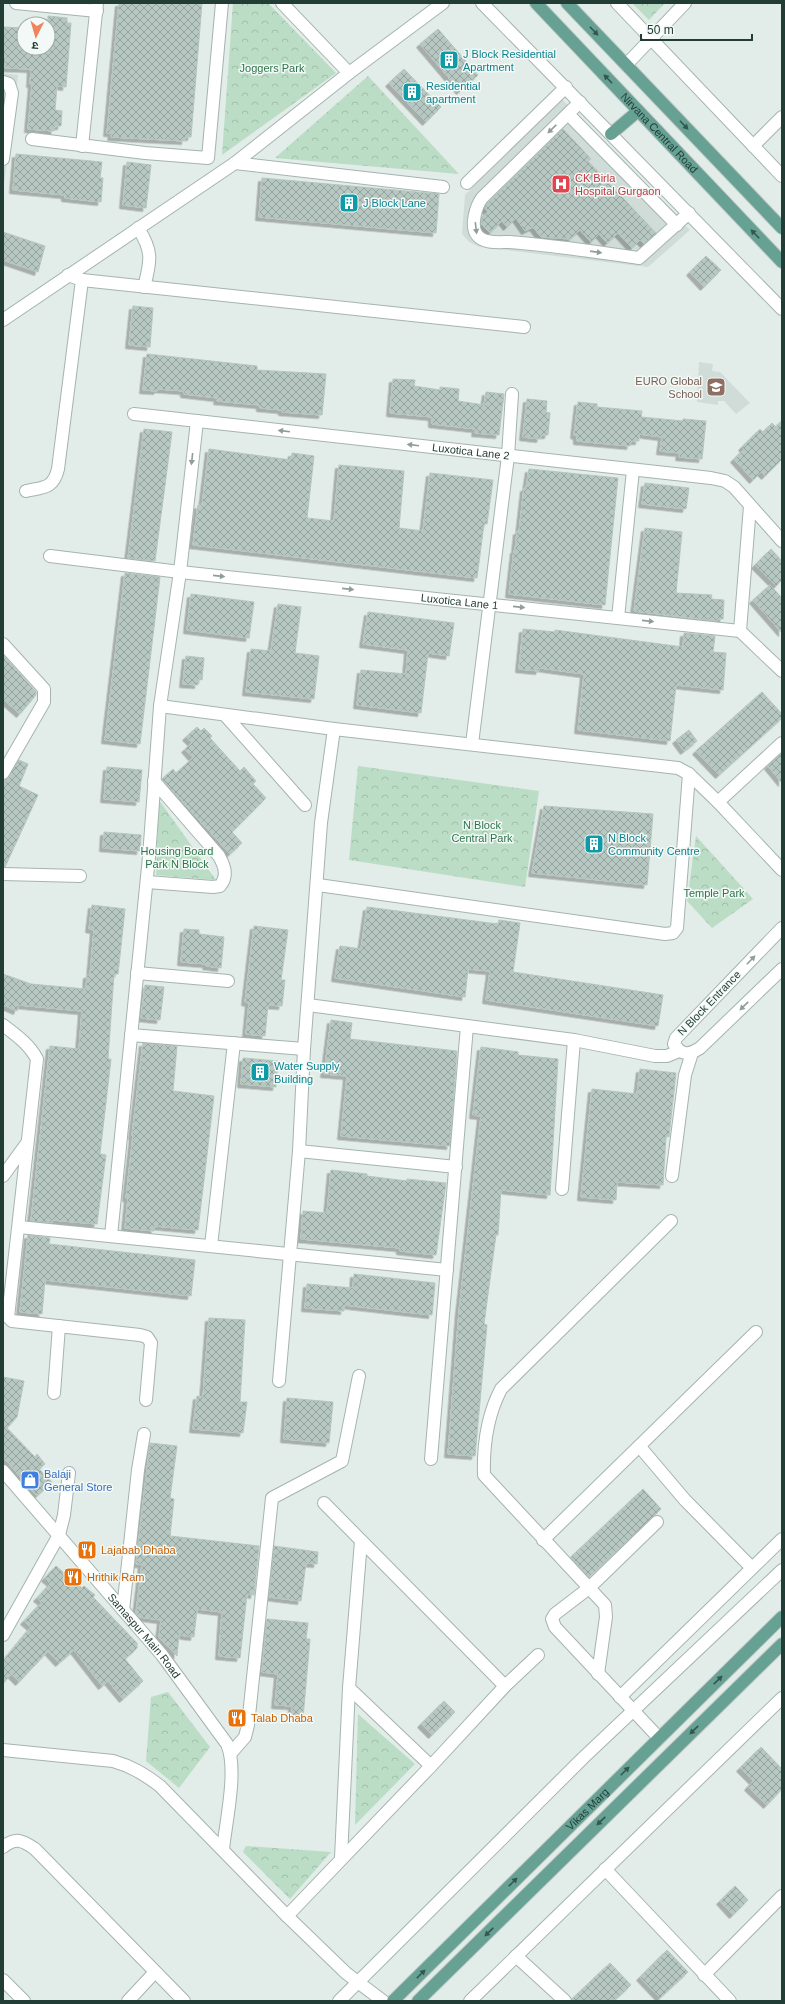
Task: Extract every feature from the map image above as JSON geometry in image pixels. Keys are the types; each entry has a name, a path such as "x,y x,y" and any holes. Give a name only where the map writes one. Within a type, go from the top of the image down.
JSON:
{"main road":[{"name":"Nirvana Central Road","path":"536,3 782,262"},
{"name":"Nirvana Central Road","path":"567,3 782,228"},
{"path":"612,134 638,111"},
{"name":"Vikas Marg","path":"393,2001 782,1617"},
{"name":"Vikas Marg","path":"418,2001 782,1644"}],"street":[{"path":"16,3 97,7 82,146"},
{"path":"32,139 82,146 208,158 222,3"},
{"path":"282,3 349,73"},
{"path":"3,320 235,163 349,73 443,3"},
{"path":"482,3 782,309"},
{"path":"617,3 782,176"},
{"path":"626,64 685,3"},
{"path":"3,82 9,84 12,93 3,159"},
{"path":"467,182 566,87"},
{"path":"580,102 477,204 475,216 475,230 477,236 486,241 542,244 639,258 689,214"},
{"path":"568,114 677,225"},
{"path":"753,146 782,117"},
{"path":"235,163 443,187"},
{"path":"138,228 147,242 150,263 144,287"},
{"path":"68,275 82,280 524,327"},
{"path":"26,491 48,487 55,481 82,280"},
{"path":"472,744 508,456 512,394"},
{"name":"Luxotica Lane 2","path":"134,414 725,481 734,487 782,541"},
{"path":"111,1236 147,882 160,706 180,572 197,420"},
{"path":"618,618 633,470"},
{"path":"750,506 740,631 782,671"},
{"name":"Luxotica Lane 1","path":"50,556 180,572 740,631"},
{"path":"3,644 44,689 44,702 3,773"},
{"path":"160,706 334,729 678,768 689,774 718,802 782,870"},
{"path":"225,715 305,805"},
{"path":"279,1381 299,1151 304,1049 318,885 321,823 334,729"},
{"path":"718,802 782,743"},
{"path":"318,885 665,934 673,933 677,928 689,774"},
{"path":"147,882 220,886 226,875 224,865 219,856 154,781"},
{"path":"3,874 80,876"},
{"name":"N Block Entrance","path":"692,1053 684,1054 678,1051 674,1044 676,1038 782,928"},
{"path":"672,1176 685,1075 692,1053 700,1048 782,969"},
{"path":"138,973 228,982"},
{"path":"308,1005 574,1040 655,1056 667,1056 678,1051"},
{"path":"3,1025 23,1040 32,1050 37,1059 19,1227 8,1271 8,1317 12,1321 147,1337 151,1343 146,1400"},
{"path":"431,1459 467,1026"},
{"path":"131,1035 304,1049"},
{"path":"562,1189 574,1040"},
{"path":"211,1246 234,1043"},
{"path":"3,1176 28,1141"},
{"path":"299,1151 456,1167"},
{"path":"598,1674 606,1610 605,1605 543,1540 484,1474 483,1454 486,1434 493,1406 501,1389 671,1221"},
{"path":"19,1227 447,1270"},
{"path":"54,1393 60,1326"},
{"path":"543,1540 640,1447 756,1332"},
{"path":"223,1849 232,1770 231,1753 245,1737 248,1725 272,1498 342,1461 359,1376"},
{"path":"123,1610 138,1470 144,1434"},
{"path":"640,1447 685,1500 752,1568"},
{"name":"Samaspur Main Road","path":"3,1471 162,1655 222,1736 231,1753"},
{"path":"3,1635 59,1536 64,1515 69,1472"},
{"path":"324,1503 505,1686"},
{"path":"657,1522 589,1588 555,1614 552,1619 555,1627 658,1738"},
{"path":"620,1697 782,1539"},
{"path":"341,1858 349,1688 361,1542"},
{"path":"339,2001 633,1710 782,1570"},
{"path":"287,1916 341,1858 431,1766 505,1686 538,1656"},
{"path":"349,1688 431,1766"},
{"path":"470,2001 782,1698"},
{"path":"3,1750 105,1761 129,1766 160,1786 287,1916 357,1982 383,2001"},
{"path":"3,1847 10,1842 19,1840 27,1843 35,1849 184,2001"},
{"path":"605,1869 730,2001"},
{"path":"704,1975 782,1896"},
{"path":"516,1956 565,2001"},
{"path":"128,2001 155,1972"},
{"path":"3,1980 24,2001"}],"shaded area":[{"path":"3,73 18,75 3,192"},
{"name":"CK Birla Hospital Gurgaon","path":"561,98 690,230 648,267 480,247 469,242 462,234 465,195"},
{"name":"EURO Global School","path":"699,362 713,364 712,371 720,372 750,403 736,414 724,401 718,401 718,405 697,402"}],"green space":[{"name":"Joggers Park","path":"233,3 268,3 336,73 222,155"},
{"path":"632,3 665,3 649,20"},
{"path":"368,76 459,174 275,158"},
{"name":"N Block Central Park","path":"358,766 539,791 525,887 349,860"},
{"name":"Housing Board Park N Block","path":"159,800 216,880 156,875"},
{"name":"Temple Park","path":"696,836 753,899 712,928 687,901"},
{"path":"168,1692 210,1747 179,1788 146,1761 151,1697"},
{"path":"358,1714 415,1764 355,1825"},
{"path":"246,1846 331,1852 290,1899 243,1852"}],"building":[{"path":"119,3 202,3 191,137 185,137 185,141 111,137 112,133 107,133"},
{"path":"56,17 67,18 67,23 71,23 66,87 57,86 55,110 62,111 61,126 55,126 54,131 28,129 32,84 30,84 31,69 5,68 6,57 3,57 4,27 16,28 16,56 56,56"},
{"name":"J Block Residential Apartment","path":"438,29 478,75 460,91 420,44"},
{"name":"Residential apartment","path":"404,69 441,107 426,122 389,83"},
{"path":"563,129 591,159 588,161 656,233 644,244 640,240 632,248 618,233 607,243 599,234 591,242 580,230 570,239 541,237 533,227 525,231 516,218 507,227 502,221 490,233 481,224 482,217 488,212 485,208 488,203"},
{"path":"16,154 102,162 100,178 103,178 101,202 65,198 65,195 13,190"},
{"path":"127,162 151,165 146,208 123,205"},
{"name":"J Block Lane","path":"262,178 439,194 436,233 259,217"},
{"path":"3,232 45,246 38,272 3,260"},
{"path":"706,256 721,270 704,287 690,272"},
{"path":"133,306 153,308 150,347 129,345"},
{"path":"147,354 257,366 257,370 326,374 322,415 282,412 282,410 260,408 260,405 217,401 218,398 184,394 184,391 158,389 157,391 143,390"},
{"path":"393,379 415,380 414,386 440,390 440,387 459,389 458,401 484,405 486,392 504,394 499,435 475,433 476,429 432,424 432,417 390,413"},
{"path":"527,399 547,401 546,412 550,413 548,435 541,435 540,439 523,437"},
{"path":"578,402 597,404 597,407 642,411 641,417 683,421 683,419 706,421 702,459 679,457 680,453 660,451 662,437 639,434 639,441 631,441 630,446 577,441 577,436 574,435"},
{"path":"782,420 782,459 765,476 761,472 753,480 734,459 744,449 742,447 760,429 763,432 772,423 776,427"},
{"path":"144,429 172,432 155,561 128,558"},
{"path":"209,449 291,460 292,453 314,456 307,518 334,521 339,465 404,471 399,528 423,531 430,473 493,480 487,524 484,524 477,578 193,545 198,505 202,506"},
{"path":"529,469 618,478 605,605 509,594 517,531 519,532 524,488 526,488"},
{"path":"645,483 689,488 686,509 642,504"},
{"path":"645,528 682,532 676,593 712,595 711,599 724,600 723,619 717,619 717,621 634,611"},
{"path":"771,549 782,561 782,580 776,586 755,565"},
{"path":"125,573 160,577 140,744 105,740"},
{"path":"770,585 782,598 782,633 753,600"},
{"path":"191,594 254,602 249,638 187,630"},
{"path":"278,604 301,607 295,653 319,656 314,699 246,692 251,649 271,651"},
{"path":"368,612 454,623 449,656 428,653 421,713 357,705 361,670 406,674 408,650 363,644"},
{"path":"523,629 555,632 555,630 683,647 684,633 715,636 713,652 726,653 723,690 676,685 670,741 578,730 584,674 540,668 539,671 519,669"},
{"path":"3,655 36,692 36,695 20,714 3,699"},
{"path":"186,656 204,658 202,680 198,679 198,685 183,684"},
{"path":"762,692 782,714 782,718 719,775 696,751"},
{"path":"197,727 201,731 204,728 212,736 210,738 240,771 244,767 256,781 253,784 266,798 232,832 242,843 230,854 162,779 173,769 176,773 193,758 185,749 192,743 186,737"},
{"path":"689,730 697,741 684,751 676,740"},
{"path":"782,753 782,783 768,766"},
{"path":"19,760 28,764 19,786 38,795 5,867 3,867 3,785"},
{"path":"107,767 142,770 139,802 104,799"},
{"name":"N Block Community Centre","path":"544,806 653,814 647,885 532,873"},
{"path":"104,832 141,835 140,851 103,848"},
{"path":"92,905 125,909 118,974 114,974 108,1059 111,1059 100,1154 106,1155 97,1224 52,1220 52,1223 31,1221 50,1046 79,1049 82,1011 19,1005 17,1011 3,1005 3,974 31,984 86,989 87,975 90,975 94,930 89,929"},
{"path":"367,907 498,924 499,920 520,923 513,972 663,995 658,1026 486,1000 490,971 468,969 465,997 335,978 340,946 361,949"},
{"path":"254,926 288,930 281,980 285,980 282,1006 268,1005 265,1036 246,1034 249,1003 245,1002"},
{"path":"184,929 199,930 199,934 224,937 221,968 206,966 207,964 181,962"},
{"path":"145,985 164,987 160,1020 141,1018"},
{"path":"331,1020 352,1023 350,1039 457,1051 450,1146 341,1136 347,1076 324,1074"},
{"path":"143,1043 177,1046 173,1091 214,1096 198,1230 155,1226 154,1231 125,1228 128,1198 126,1198 132,1136"},
{"path":"481,1047 518,1052 518,1055 558,1059 550,1195 501,1190 498,1235 496,1235 484,1324 487,1325 475,1456 448,1454 459,1311 481,1116 473,1115"},
{"name":"Water Supply Building","path":"243,1058 278,1061 276,1087 241,1084"},
{"path":"640,1069 676,1073 669,1137 666,1136 663,1185 617,1182 616,1200 581,1197 592,1089 637,1094"},
{"path":"331,1170 407,1181 407,1179 446,1183 436,1255 400,1251 400,1248 301,1239 303,1211 327,1213"},
{"path":"28,1235 50,1238 49,1244 195,1260 191,1296 45,1280 42,1314 20,1312"},
{"path":"354,1274 435,1283 432,1315 344,1305 344,1311 305,1308 307,1284 353,1288"},
{"path":"209,1318 245,1320 240,1402 247,1402 243,1433 193,1429 197,1396 203,1397"},
{"path":"3,1377 24,1381 17,1417 7,1428 35,1457 37,1454 45,1464 39,1469 52,1482 37,1496 3,1457"},
{"path":"287,1398 333,1402 329,1443 284,1439"},
{"path":"150,1443 177,1446 170,1498 174,1499 170,1536 259,1546 254,1595 247,1594 240,1658 219,1656 222,1612 197,1609 194,1637 179,1635 177,1656 159,1637 161,1620 139,1617 136,1613 142,1564 136,1564"},
{"path":"643,1489 661,1509 589,1577 571,1557"},
{"path":"274,1546 318,1552 317,1564 306,1563 301,1601 269,1597"},
{"path":"56,1566 82,1588 84,1586 95,1595 93,1597 137,1643 137,1648 125,1659 143,1681 123,1699 108,1681 102,1686 74,1650 59,1663 48,1651 19,1682 11,1674 3,1684 3,1661 31,1627 24,1621 42,1602 37,1598 51,1583 45,1578"},
{"path":"267,1619 308,1623 306,1639 310,1639 303,1718 292,1717 292,1706 275,1705 278,1674 262,1672"},
{"path":"444,1701 455,1712 432,1735 421,1724"},
{"path":"761,1747 782,1769 782,1789 767,1805 748,1787 753,1781 740,1768"},
{"path":"735,1886 748,1900 733,1915 720,1901"},
{"path":"667,1950 688,1972 660,1998 640,1977"},
{"path":"610,1963 631,1985 614,2001 572,2001 572,1999"}],"place":[{"name":"J Block Residential Apartment","path":"449,60"},
{"name":"Residential apartment","path":"412,92"},
{"name":"CK Birla Hospital Gurgaon","path":"561,184"},
{"name":"J Block Lane","path":"349,203"},
{"name":"EURO Global School","path":"716,387"},
{"name":"N Block Community Centre","path":"594,844"},
{"name":"Water Supply Building","path":"260,1072"},
{"name":"Balaji General Store","path":"30,1480"},
{"name":"Lajabab Dhaba","path":"87,1550"},
{"name":"Hrithik Ram","path":"73,1577"},
{"name":"Talab Dhaba","path":"237,1718"}]}
